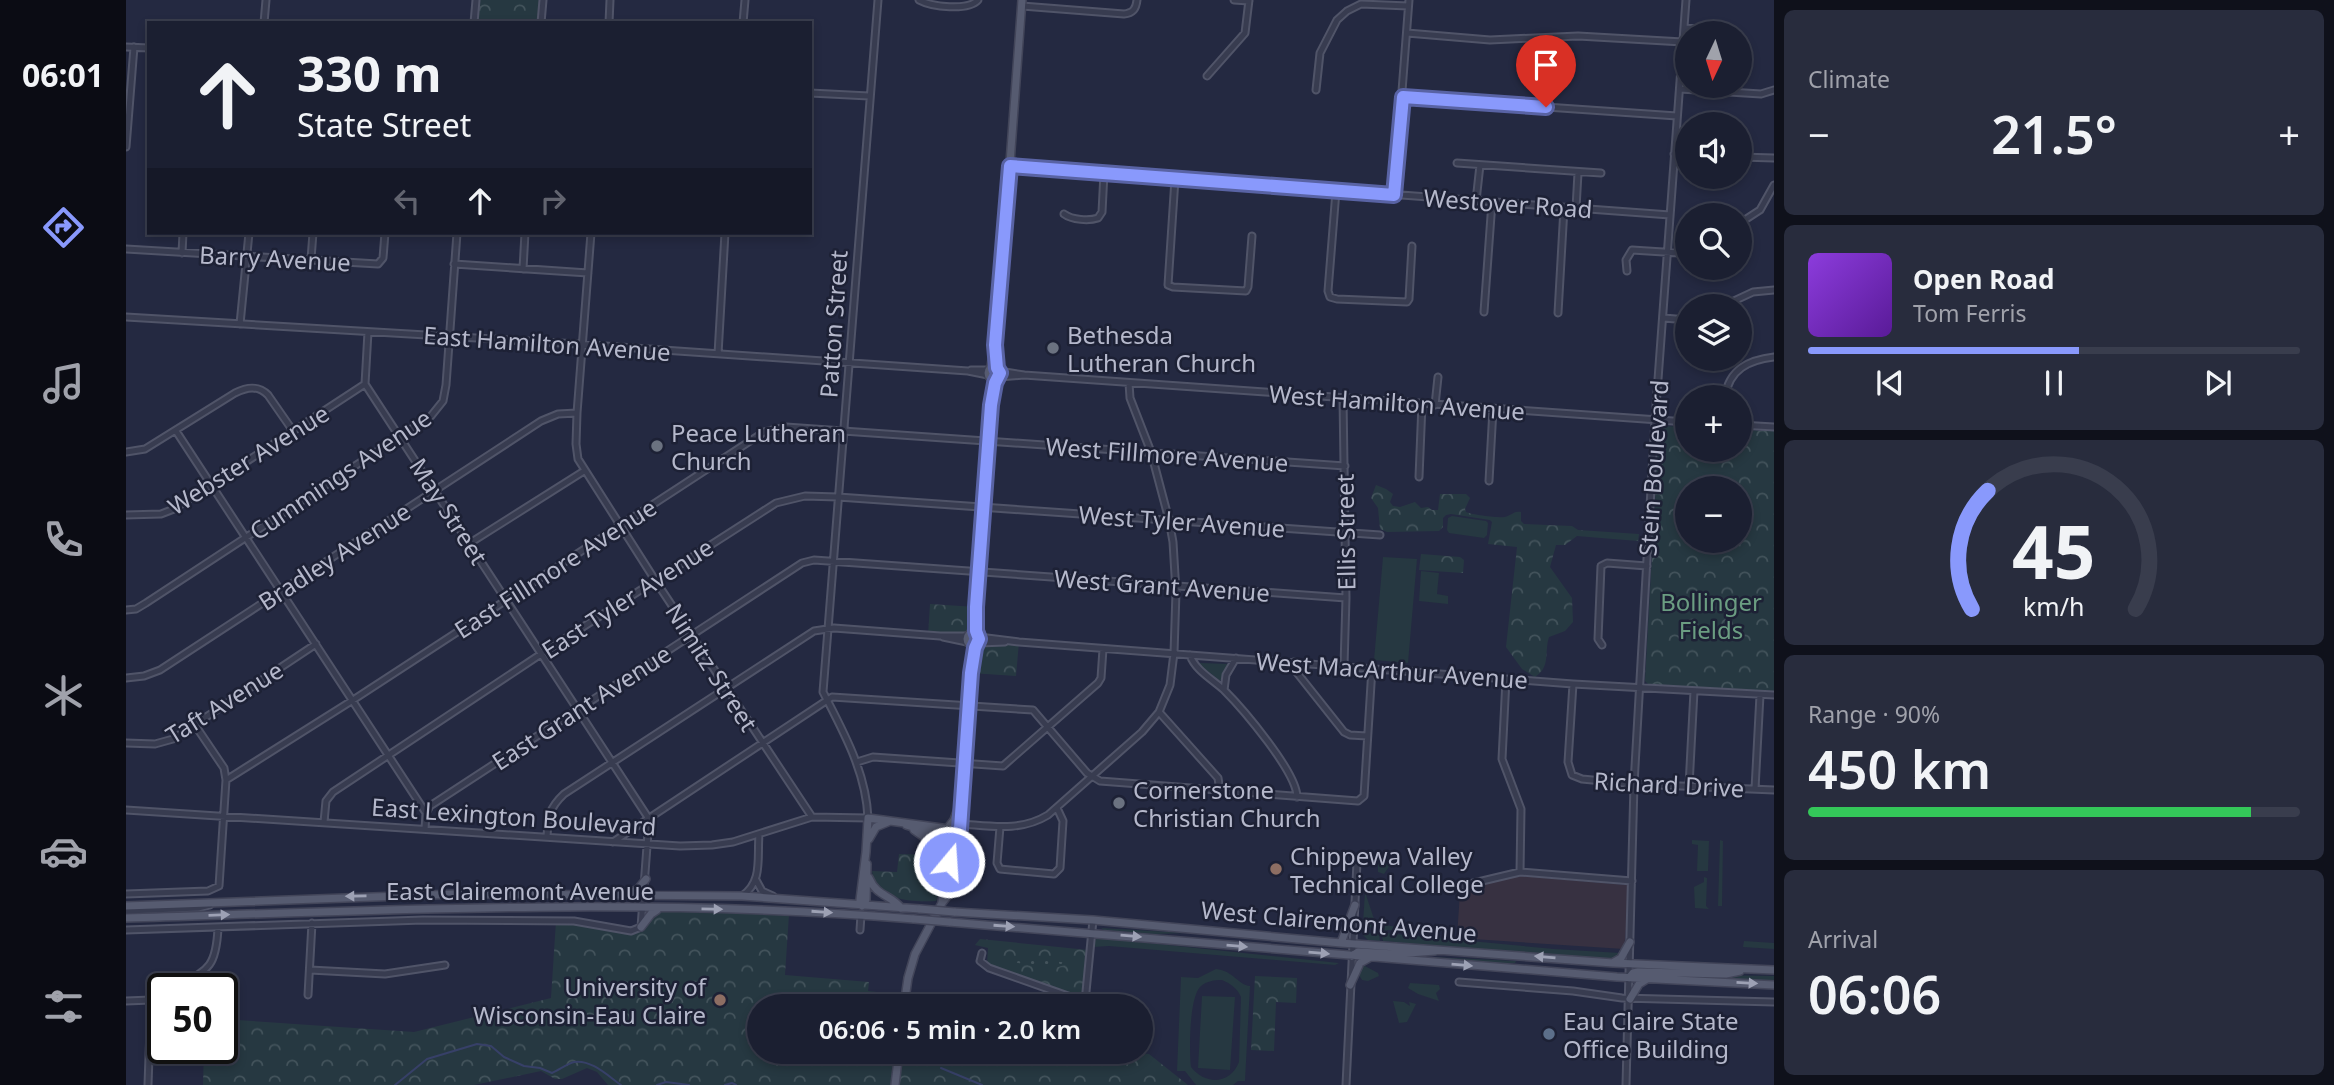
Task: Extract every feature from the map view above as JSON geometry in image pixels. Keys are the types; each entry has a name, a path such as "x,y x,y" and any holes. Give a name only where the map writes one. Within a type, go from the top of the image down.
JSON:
{"main road":[{"path":"942,902 947,898 950,889 949,859 961,824 963,764 1022,3"},
{"path":"906,994 915,954 942,902 945,886 937,841 939,832 954,820 961,799"},
{"name":"East Lexington Boulevard","path":"868,818 946,829"},
{"name":"Patton Street","path":"861,915 861,884 868,818"},
{"path":"867,843 876,827 895,821"},
{"name":"East Lexington Boulevard","path":"895,821 929,832 937,841"},
{"path":"911,827 929,842 943,872"},
{"path":"946,829 953,830 958,839"},
{"path":"937,841 946,848 954,847"},
{"name":"Patton Street","path":"862,904 866,900 866,852"},
{"path":"868,873 876,890 896,901 901,908"},
{"path":"626,895 638,889 646,880"},
{"path":"839,902 855,894 861,884"},
{"name":"East Clairemont Avenue","path":"126,908 216,902 457,894 776,897 901,908"},
{"path":"1342,943 1355,905"},
{"path":"641,927 651,914 661,908"},
{"name":"East Clairemont Avenue","path":"126,918 412,909 661,908 794,910 914,919"},
{"name":"West Clairemont Avenue","path":"901,908 1093,920 1342,943 1613,963 1774,970"},
{"name":"West Clairemont Avenue","path":"914,919 1629,978 1774,985"},
{"path":"1613,963 1622,958 1630,942"},
{"path":"1352,956 1358,951 1421,954 1446,949"},
{"path":"1350,985 1360,963 1370,957"},
{"path":"1629,978 1635,972 1726,974 1751,969"},
{"path":"1630,999 1639,984 1647,979"},
{"path":"894,1085 897,1064"}],"street":[{"path":"264,21 266,0"},
{"path":"474,0 474,21"},
{"path":"541,21 543,0"},
{"path":"609,21 610,0"},
{"path":"743,21 745,0"},
{"name":"Patton Street","path":"868,818 865,786 857,762 823,692 877,0"},
{"path":"919,0 927,4 967,7 978,0"},
{"path":"1022,3 1124,14 1135,9 1137,0"},
{"path":"1207,75 1245,33 1249,1 1234,0"},
{"name":"Stein Boulevard","path":"1684,21 1686,0"},
{"path":"1316,90 1320,53 1337,20 1360,4 1409,3 1394,195"},
{"path":"1407,33 1490,40 1578,36 1675,42"},
{"path":"126,47 147,48"},
{"path":"126,147 134,47"},
{"path":"1752,93 1774,90"},
{"path":"812,93 869,96"},
{"path":"1403,97 1675,116"},
{"name":"Stein Boulevard","path":"1626,1085 1634,784 1655,420 1675,144"},
{"path":"1752,157 1774,158"},
{"path":"1457,163 1601,173"},
{"path":"1476,201 1480,165"},
{"name":"Westover Road","path":"1010,166 1670,215"},
{"path":"1064,214 1071,218 1098,218 1102,212 1104,173"},
{"path":"1576,208 1578,173"},
{"path":"1175,178 1168,285 1246,290 1252,236"},
{"path":"1752,215 1760,210 1774,185"},
{"path":"1336,191 1328,291 1330,297 1407,302 1412,246"},
{"path":"1484,312 1492,202"},
{"path":"1558,313 1564,208"},
{"path":"182,253 183,235"},
{"path":"240,324 248,235"},
{"path":"311,259 313,235"},
{"name":"Barry Avenue","path":"126,249 378,264 382,262 385,235"},
{"name":"Cummings Avenue","path":"126,610 136,609 146,603 431,416 443,401 446,385 457,235"},
{"path":"523,269 525,235"},
{"name":"Nimitz Street","path":"591,235 577,413 578,459 812,817"},
{"path":"718,354 725,235"},
{"path":"1627,271 1626,260 1632,250 1675,252"},
{"path":"454,264 588,274"},
{"path":"1749,294 1774,290"},
{"name":"East Hamilton Avenue","path":"126,317 994,373"},
{"path":"1664,318 1675,319"},
{"path":"365,384 368,332"},
{"path":"1730,385 1736,372 1755,359 1774,358"},
{"name":"West Hamilton Avenue","path":"994,373 1675,421"},
{"path":"1435,404 1438,377"},
{"path":"961,824 1019,827 1033,823 1056,808 1136,738 1159,712 1170,685 1176,586 1169,520 1152,453 1130,398 1129,383"},
{"name":"Webster Avenue","path":"126,515 161,514 174,509 365,384"},
{"name":"May Street","path":"365,384 649,819"},
{"path":"126,452 145,449 249,387 263,390 268,395 293,431"},
{"name":"Ellis Street","path":"1343,398 1346,533 1344,666"},
{"path":"1419,477 1422,404"},
{"path":"1489,481 1493,409"},
{"name":"Bradley Avenue","path":"126,678 144,676 160,670 541,421 558,414 577,413"},
{"path":"1752,426 1774,427"},
{"name":"East Fillmore Avenue","path":"226,780 764,432 786,427 988,441"},
{"path":"176,431 426,813 425,829"},
{"name":"West Fillmore Avenue","path":"988,441 1345,466"},
{"path":"470,543 584,471"},
{"name":"East Tyler Avenue","path":"324,822 326,802 333,792 776,503 805,496 984,507"},
{"name":"West Tyler Avenue","path":"984,507 1380,534"},
{"name":"East Grant Avenue","path":"426,813 430,806 791,568 814,561 978,572"},
{"path":"1602,645 1598,639 1601,566 1607,563 1647,566"},
{"name":"West Grant Avenue","path":"978,572 1346,598"},
{"path":"547,837 548,815 554,804 565,794 814,631 828,628"},
{"name":"West MacArthur Avenue","path":"828,628 1640,689 1774,695"},
{"name":"Taft Avenue","path":"126,743 155,744 173,739 316,644"},
{"path":"857,762 873,757 1003,766 1098,683 1101,678 1103,649"},
{"path":"1190,655 1193,663 1224,690 1271,747 1297,789 1297,797"},
{"path":"1224,690 1226,675 1236,658"},
{"path":"1294,662 1294,669 1344,732 1367,736"},
{"path":"613,842 832,697 1033,710 1091,777 1100,781 1352,802 1364,796 1372,668"},
{"path":"1506,679 1502,759 1521,809 1520,872"},
{"name":"Richard Drive","path":"1573,684 1568,762 1572,775 1582,779 1634,784 1774,790"},
{"path":"1689,786 1694,691"},
{"path":"1755,789 1760,695"},
{"path":"1159,712 1218,778 1220,791"},
{"path":"126,894 208,891 219,886 226,780 224,768 195,725"},
{"path":"1000,827 997,863 1000,869 1054,874 1060,868 1063,821 1056,808"},
{"name":"East Lexington Boulevard","path":"126,810 613,842 712,845 759,835 812,817 868,818"},
{"path":"126,929 423,920 538,920 584,922 631,931 641,927 649,819"},
{"path":"742,896 751,890 756,880 759,835"},
{"path":"1346,1085 1357,862"},
{"path":"1461,886 1520,872 1632,881"},
{"path":"756,880 762,891 776,897"},
{"name":"Patton Street","path":"860,930 861,915"},
{"path":"982,953 981,961 989,968 1085,1002 1093,920"},
{"path":"308,995 312,923"},
{"path":"202,973 214,960 218,928"},
{"path":"310,970 385,974 445,965"},
{"path":"1460,982 1573,991 1630,999 1774,1002"},
{"path":"126,1001 147,1000"},
{"path":"148,1085 149,1064"}],"shaded area":[{"path":"1522,876 1629,886 1624,949 1457,938 1460,891"}],"green space":[{"path":"476,0 543,0 541,21 474,21"},
{"name":"Bollinger Fields","path":"1662,426 1675,427 1675,462 1752,462 1752,430 1774,431 1774,691 1649,685 1645,681 1659,429"},
{"path":"1376,485 1393,494 1390,502 1393,506 1400,507 1415,502 1421,508 1438,510 1440,494 1466,494 1470,498 1465,509 1469,513 1502,517 1521,512 1521,521 1524,524 1572,526 1578,530 1639,534 1638,541 1577,536 1565,545 1556,545 1550,567 1572,598 1573,622 1565,631 1549,637 1545,664 1535,677 1522,669 1506,647 1517,547 1488,544 1492,522 1490,520 1451,514 1443,518 1443,527 1439,531 1387,532 1380,529 1378,508 1371,498"},
{"path":"1452,516 1486,521 1487,535 1484,538 1449,533 1448,518"},
{"path":"1421,554 1460,557 1464,560 1463,573 1419,570"},
{"path":"1383,557 1417,559 1408,663 1374,660"},
{"path":"1421,571 1439,573 1437,594 1448,596 1448,604 1419,601"},
{"path":"930,604 976,607 976,631 979,637 1019,642 1016,676 971,673 970,645 967,642 928,636"},
{"path":"1200,663 1228,665 1222,680 1219,680"},
{"path":"1692,840 1709,841 1708,871 1697,871 1698,845 1692,844"},
{"path":"1720,840 1723,841 1722,906 1718,906"},
{"path":"1372,853 1380,857 1378,861 1381,857 1391,857 1389,859 1392,862 1384,874 1378,872 1378,862 1376,866 1369,860"},
{"path":"899,854 931,855 940,877 936,901 896,898 880,888 872,871 897,872"},
{"path":"1704,877 1707,878 1706,906 1709,909 1695,908 1694,887 1704,882"},
{"path":"1365,892 1380,941 1368,940 1363,935 1375,932 1363,923"},
{"name":"University of Wisconsin-Eau Claire","path":"661,908 789,914 785,975 869,982 868,991 894,994 747,994 747,1064 895,1064 892,1085 608,1085 597,1072 587,1068 562,1079 555,1079 541,1071 474,1085 203,1085 204,1064 238,1064 238,1020 414,1032 551,998 556,921 634,931"},
{"path":"1384,925 1409,932 1387,930 1385,933 1620,953 1616,959 1609,960 1383,941 1381,933"},
{"path":"1101,928 1187,933 1154,934"},
{"path":"980,939 1088,950 1083,992 1068,994 987,964 988,948 975,945"},
{"path":"1096,939 1339,963 1335,965 1109,946 1093,947"},
{"path":"1744,941 1774,943 1774,949 1743,947"},
{"path":"1410,956 1516,961 1472,963 1397,958"},
{"path":"1019,957 1069,963 1042,967 1014,962 1013,959"},
{"path":"1363,965 1379,976 1368,981 1362,980 1359,975"},
{"path":"1216,969 1227,972 1250,986 1245,1081 1238,1081 1233,1085 1196,1085 1185,1071 1177,1071 1181,977 1198,978","holes":["1222,980 1236,989 1241,997 1239,1062 1230,1075 1217,1080 1203,1077 1191,1067 1190,1037 1197,992 1206,983"]},
{"path":"1703,975 1774,976 1774,981 1703,978"},
{"path":"1255,976 1297,978 1296,1003 1276,1002 1274,1051 1251,1050"},
{"path":"1410,983 1439,985 1440,989 1436,993 1439,1001 1408,988"},
{"path":"1202,996 1235,997 1230,1070 1198,1068"},
{"path":"1393,1001 1404,1002 1410,1006 1409,1002 1416,1004 1407,1022 1399,1023"},
{"path":"1153,1057 1188,1085 899,1085 902,1064 1153,1064"}],"waterway":[{"path":"395,1085 427,1059 477,1044 491,1046 504,1057 524,1066 552,1073 574,1062 587,1063 621,1085"},
{"path":"941,1068 982,1085"},
{"path":"657,1085 666,1082 689,1085"},
{"path":"725,1085 736,1085"}],"place":[{"name":"Bethesda Lutheran Church","path":"1053,348"},
{"name":"Peace Lutheran Church","path":"657,446"},
{"name":"Cornerstone Christian Church","path":"1119,803"},
{"name":"Chippewa Valley Technical College","path":"1276,869"},
{"name":"University of Wisconsin-Eau Claire","path":"720,1000"},
{"name":"Eau Claire State Office Building","path":"1549,1034"}],"route":[{"path":"949,862 960,829 971,673 975,648 979,643 976,607 991,405 996,379 1000,373 995,345 1010,166 1394,195 1403,97 1546,107"}]}
